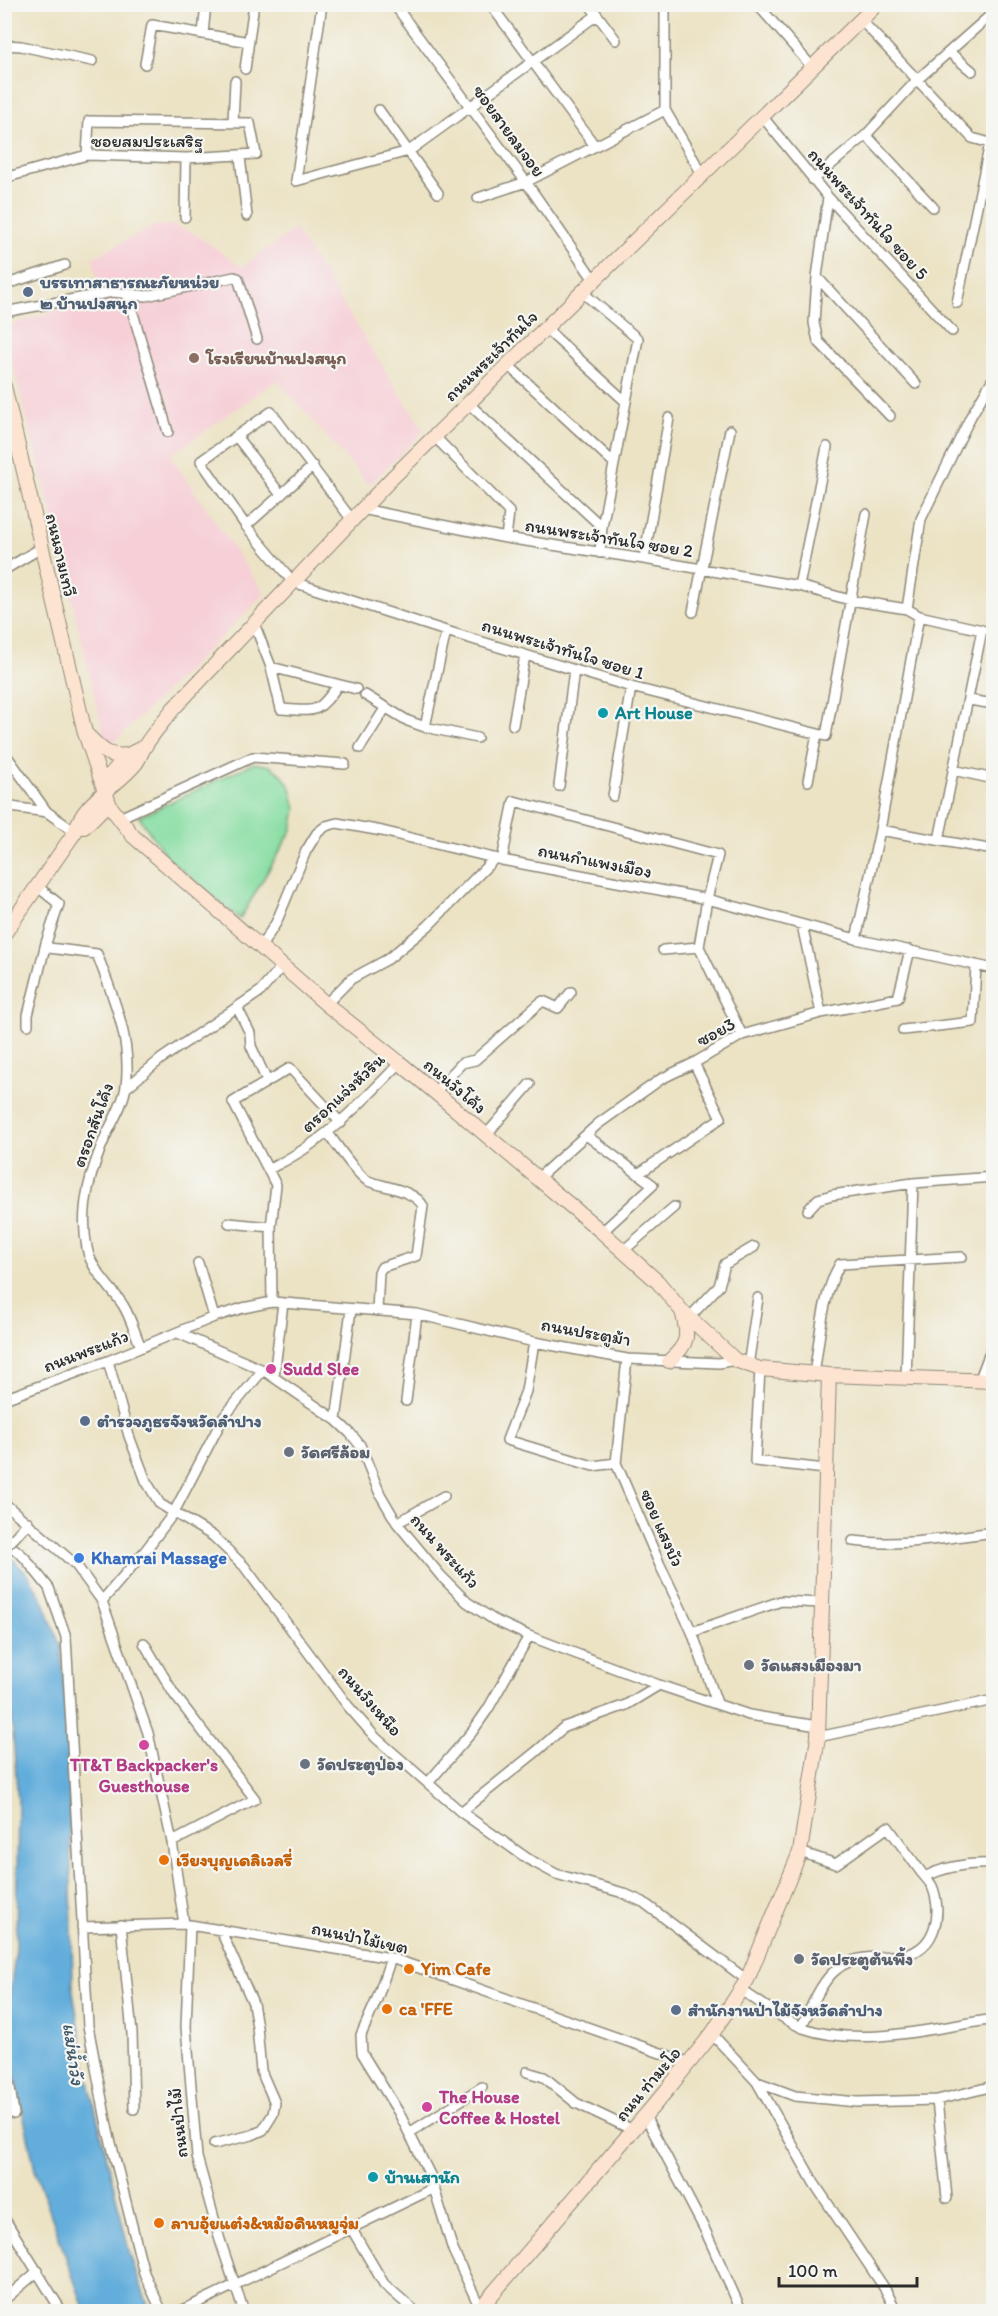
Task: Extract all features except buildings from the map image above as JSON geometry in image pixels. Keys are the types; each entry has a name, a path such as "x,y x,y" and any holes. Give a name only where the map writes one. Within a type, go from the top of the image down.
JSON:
{"street":[{"path":"203,34 206,4"},
{"path":"322,4 296,181 409,151 472,108 597,15"},
{"name":"ซอยสายลมจอย","path":"394,4 526,182 594,280"},
{"path":"490,4 595,146"},
{"path":"588,4 616,40"},
{"path":"665,4 664,110 702,174"},
{"path":"757,4 812,67"},
{"name":"ถนนพระเจ้าทันใจ","path":"104,792 114,786 138,762 144,747 173,709 434,436 877,4"},
{"path":"245,69 253,11"},
{"path":"813,180 866,135 917,80 993,12"},
{"path":"861,20 972,138 992,144 957,303"},
{"path":"145,64 152,25 249,42"},
{"path":"4,45 21,46 92,61"},
{"path":"949,52 972,71"},
{"path":"87,155 89,121 233,122 235,81"},
{"path":"378,110 438,193"},
{"path":"478,198 526,182 664,110"},
{"name":"ถนนพระเจ้าทันใจ ซอย 5","path":"762,116 813,180 952,331"},
{"name":"ซอยสมประเสริฐ","path":"4,178 87,155 186,158 240,157 256,154 250,123 233,122"},
{"path":"866,135 933,207"},
{"path":"240,157 247,216"},
{"path":"185,217 186,158"},
{"path":"828,196 817,277 814,323 818,341 890,416"},
{"path":"4,285 65,265"},
{"path":"4,312 113,292 146,296 234,277 238,278 257,339"},
{"path":"817,277 916,384"},
{"path":"582,292 638,339 613,462 600,553"},
{"path":"127,293 168,432"},
{"path":"545,328 625,401"},
{"path":"508,365 613,462"},
{"path":"907,609 921,519 993,376"},
{"name":"ถนนจามเทวี","path":"4,386 84,733 104,792"},
{"path":"468,403 602,527"},
{"path":"293,582 246,526 201,461 271,412 313,466 357,515"},
{"path":"644,559 669,418"},
{"path":"693,612 730,430"},
{"path":"236,436 281,495"},
{"path":"434,436 509,512 506,538"},
{"path":"800,586 827,447"},
{"path":"246,526 313,466"},
{"path":"808,780 821,735 866,514"},
{"name":"ถนนพระเจ้าทันใจ ซอย 2","path":"357,515 644,559 800,586 850,600 907,609 920,616 982,630 939,840"},
{"path":"4,570 40,548"},
{"name":"ถนนพระเจ้าทันใจ ซอย 1","path":"293,582 631,687 821,735"},
{"path":"856,939 880,830 920,616"},
{"path":"254,623 271,667 281,709 313,711 323,707 339,686"},
{"path":"425,727 446,631"},
{"path":"513,725 525,655"},
{"path":"271,667 356,689"},
{"path":"559,786 574,670"},
{"path":"613,796 631,687"},
{"path":"365,695 408,721 477,738"},
{"path":"969,700 993,704"},
{"path":"360,748 386,707"},
{"path":"84,733 106,753 114,757 128,755"},
{"name":"ถนนพระเจ้าทันใจ","path":"104,792 110,775 128,755 144,747"},
{"path":"4,752 47,812 75,832"},
{"path":"126,815 254,757 345,764"},
{"path":"953,770 993,779"},
{"path":"5,934 75,832 77,824 104,792"},
{"name":"ถนนวังโค้ง","path":"104,792 117,801 139,834 145,848"},
{"name":"ถนนวังโค้ง","path":"104,792 110,806 145,848 326,1004 602,1232 658,1282 685,1314 735,1360"},
{"path":"326,1004 351,979 388,959 428,926 499,859 514,801 718,855 707,899 699,947 742,1035"},
{"path":"4,806 47,812"},
{"name":"ถนนกำแพงเมือง","path":"260,948 276,923 306,851 317,833 326,826 337,823 382,831 499,859 707,899 856,939 993,969"},
{"path":"880,830 993,850"},
{"path":"28,1025 28,1015 46,943 59,904 38,886"},
{"path":"802,925 821,1013"},
{"name":"ตรอกสันโค้ง","path":"46,943 49,948 96,954 120,1016 127,1048 126,1088 86,1192 84,1216 91,1263 124,1307 141,1347"},
{"path":"663,950 699,947"},
{"name":"ซอย3","path":"537,1179 586,1135 661,1079 742,1035 821,1013 898,998 910,950"},
{"path":"903,1030 973,1022 976,965"},
{"path":"126,1088 161,1059 261,991 282,966"},
{"path":"435,1092 462,1063 476,1060 540,1003 543,1001 558,1008 571,992"},
{"path":"237,1007 267,1081"},
{"name":"ตรอกแจ่งหัวริน","path":"269,1169 305,1151 341,1124 400,1063"},
{"path":"638,1174 721,1118 694,1063"},
{"path":"272,1302 271,1227 276,1185 233,1102 290,1068 341,1124"},
{"path":"486,1135 530,1084"},
{"path":"328,1133 365,1180 398,1190 421,1202 423,1206 416,1256 382,1267 379,1272 377,1311"},
{"path":"586,1135 653,1185 602,1232"},
{"path":"808,1210 818,1199 832,1195 914,1183 993,1177"},
{"path":"906,1379 914,1183"},
{"path":"623,1251 674,1207"},
{"path":"229,1223 271,1227"},
{"path":"669,1361 682,1350 686,1341 685,1314 719,1286 725,1264 753,1247"},
{"path":"814,1374 826,1304 840,1264 962,1257"},
{"path":"198,1263 214,1317"},
{"path":"758,1298 754,1367 755,1461 825,1469"},
{"name":"ถนนประตูม้า","path":"178,1333 214,1317 272,1302 417,1314 534,1342 627,1359 718,1363 735,1360 754,1367 814,1374 993,1381"},
{"path":"274,1376 283,1303"},
{"path":"336,1420 351,1310"},
{"path":"406,1401 417,1314"},
{"name":"ถนนพระแก้ว","path":"4,1399 178,1333"},
{"name":"ถนน พระแก้ว","path":"178,1333 274,1376 336,1420 360,1445 380,1494 397,1523 441,1576 467,1602 494,1620 529,1636 659,1685 749,1715 818,1731"},
{"path":"534,1342 526,1391 507,1440 593,1466 616,1463"},
{"path":"979,1381 993,1342"},
{"name":"ซอย แสงบัว","path":"627,1359 616,1463 660,1565 693,1632 717,1703"},
{"name":"ถนนวังเหนือ","path":"108,1360 129,1436 146,1481 160,1504 173,1514 213,1536 244,1566 348,1706 376,1738 461,1812 528,1859 556,1874 620,1892 643,1902 744,1985 801,2027 833,2036 886,2035 993,2019"},
{"path":"102,1601 173,1514 223,1418 263,1370"},
{"name":"ถนน ท่ามะโอ","path":"480,2310 712,2034 744,1985 800,1852 818,1731 820,1603 829,1375"},
{"path":"397,1523 444,1496"},
{"name":"ถนนป่าไม้","path":"4,1503 76,1565 102,1601 148,1733 187,1924 186,2027 197,2157 220,2240 244,2312"},
{"path":"4,1548 28,1522"},
{"path":"853,1541 900,1544 993,1532"},
{"path":"4,1539 24,1557 49,1588 66,1637 88,2026 108,2131 144,2273 162,2312"},
{"path":"693,1632 782,1601 820,1603"},
{"path":"428,1783 472,1732 488,1709 529,1636"},
{"path":"144,1643 174,1694 255,1799 172,1842"},
{"path":"461,1812 537,1752 564,1727 626,1705 659,1685"},
{"path":"818,1731 993,1700"},
{"path":"800,1852 836,1864 888,1827 931,1885 937,1911 936,1930 928,1942 916,1951 904,1955 876,1956 847,1963 836,1970 821,1990 801,2027"},
{"path":"925,1877 938,1870 973,1863 993,1864"},
{"path":"4,1923 4,1940"},
{"name":"ถนนป่าไม้เขต","path":"82,1927 187,1924 391,1958 689,2063"},
{"path":"121,1925 132,2033 134,2109"},
{"path":"214,2144 263,2130 273,2114 275,2103 261,2071 253,2003 220,1929"},
{"path":"391,1958 362,2035 362,2053 409,2133 430,2175 453,2250 480,2310"},
{"path":"712,2034 757,2082 814,2183 885,2289 897,2312"},
{"path":"4,2048 14,2114"},
{"path":"527,2072 544,2077 576,2103 633,2130"},
{"path":"757,2082 795,2096 857,2102 937,2100 993,2086"},
{"path":"409,2133 482,2087"},
{"path":"937,2100 947,2198"},
{"path":"645,2116 705,2230 742,2312"},
{"path":"179,2312 434,2188"},
{"path":"5,2221 62,2312"},
{"path":"351,2228 384,2284 416,2312"},
{"path":"4,2300 38,2271"}],"shaded area":[{"name":"โรงเรียนบ้านปงสนุก","path":"172,225 195,234 242,267 295,229 424,431 369,485 277,380 170,456 265,594 107,749 49,502 4,327 103,297 92,258 154,226"}],"green space":[{"path":"254,763 270,766 282,775 291,788 296,809 292,830 240,919 167,857 139,817"}],"water":[{"name":"แม่น้ำวัง","path":"4,1550 29,1576 44,1602 61,1648 69,1761 73,1993 88,2078 130,2255 150,2311 85,2311 35,2170 5,2027 16,1949 18,1803 11,1708 5,1682"}],"place":[{"name":"บรรเทาสาธารณะภัยหน่วย ๒ บ้านปงสนุก","path":"28,292"},
{"name":"โรงเรียนบ้านปงสนุก","path":"194,358"},
{"name":"Art House","path":"603,713"},
{"name":"Sudd Slee","path":"271,1369"},
{"name":"ตำรวจภูธรจังหวัดลำปาง","path":"85,1421"},
{"name":"วัดศรีล้อม","path":"289,1452"},
{"name":"Khamrai Massage","path":"79,1558"},
{"name":"วัดแสงเมืองมา","path":"749,1665"},
{"name":"TT&T Backpacker's Guesthouse","path":"144,1745"},
{"name":"วัดประตูป่อง","path":"305,1764"},
{"name":"เวียงบุญเดลิเวลรี่","path":"164,1860"},
{"name":"วัดประตูต้นพึ้ง","path":"799,1959"},
{"name":"Yim Cafe","path":"409,1969"},
{"name":"ca 'FFE","path":"387,2009"},
{"name":"สำนักงานป่าไม้จังหวัดลำปาง","path":"676,2010"},
{"name":"The House Coffee & Hostel","path":"427,2107"},
{"name":"บ้านเสานัก","path":"373,2177"},
{"name":"ลาบอุ้ยแต๋ง&หม้อดินหมูจุ่ม","path":"159,2223"}]}
